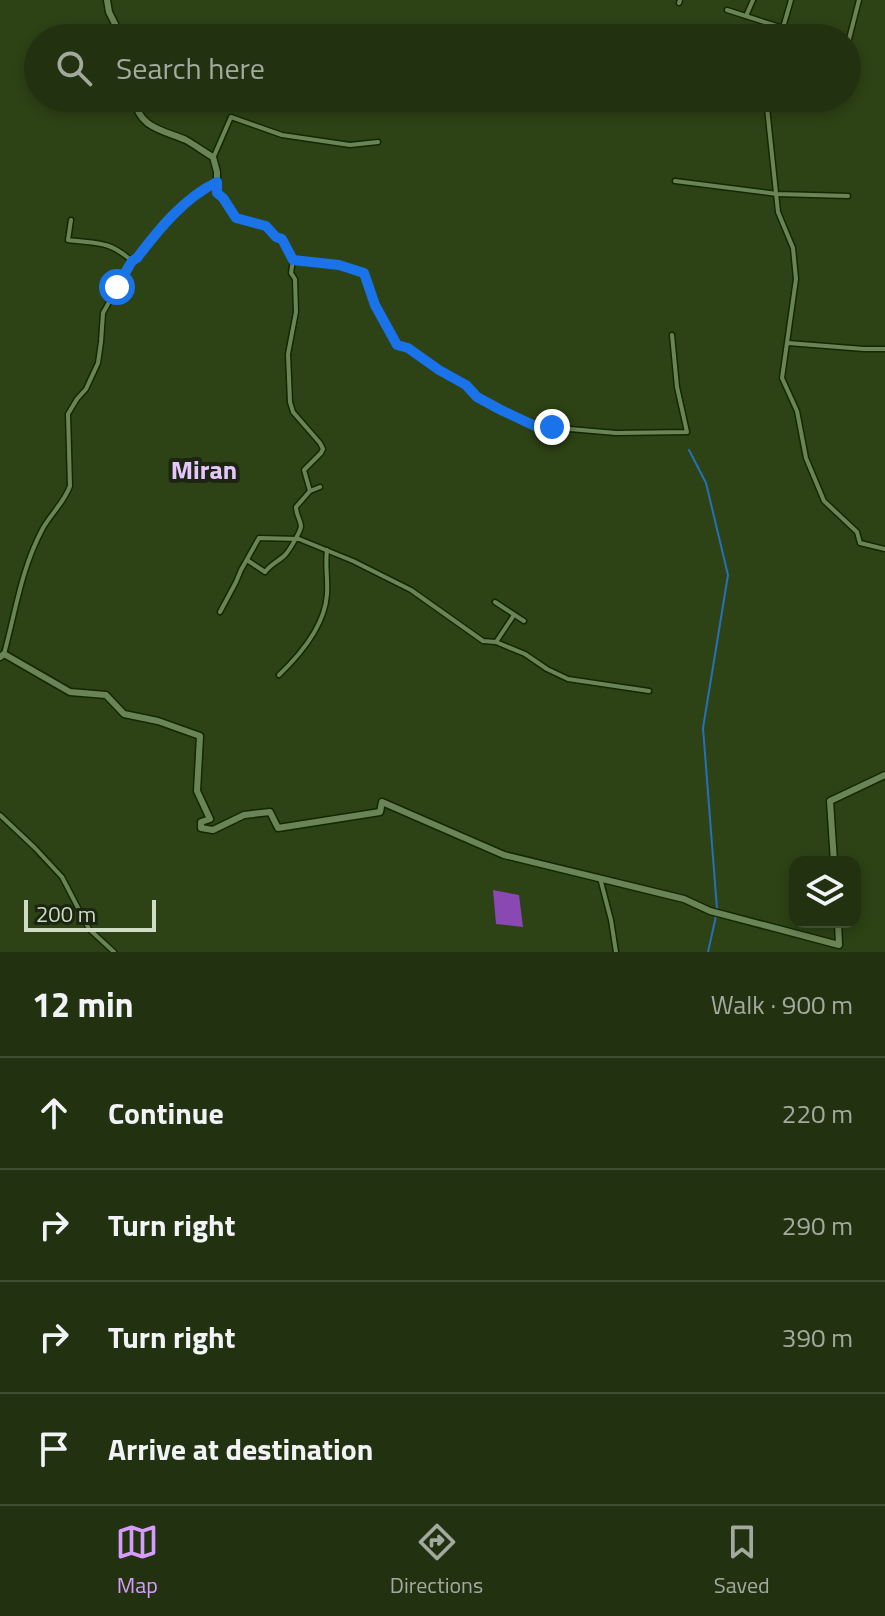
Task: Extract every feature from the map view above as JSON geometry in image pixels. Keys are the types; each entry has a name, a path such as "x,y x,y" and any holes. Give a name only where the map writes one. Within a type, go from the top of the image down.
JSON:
{"street":[{"path":"107,0 115,24"},
{"path":"746,16 753,0"},
{"path":"784,24 791,0"},
{"path":"853,24 859,0"},
{"path":"727,10 771,24"},
{"path":"139,112 143,119 162,133 185,140 213,157"},
{"path":"768,112 778,212 793,248 796,279 782,378 797,411 806,458 824,501 857,532 860,543 885,549"},
{"path":"310,491 304,470 323,449 293,412 290,402 288,354 296,312 295,279 291,273 293,260 282,239 266,226 236,218 217,193 213,157 231,117 282,135 350,145 378,142"},
{"path":"675,181 777,194 848,196"},
{"path":"217,182 165,221 132,261 103,313 100,355 90,382 68,414 68,493 44,527 20,583 14,618 2,656 70,692 106,695 124,714 158,721 200,736 197,791 210,819 201,822 201,828 213,830 244,815 270,812 278,828 380,812 382,802 504,855 684,899 710,911 839,945 838,928"},
{"path":"71,220 68,240 110,245 132,261"},
{"path":"293,260 339,265 364,273 375,305 397,345 408,348 466,385 477,397 535,426 616,433 687,432 677,387 672,335"},
{"path":"787,343 885,349"},
{"path":"247,560 265,572 284,557 301,528 296,507 310,491 320,487"},
{"path":"220,612 259,538 294,539 327,550 411,590 483,641 496,642 525,654 568,679 649,691"},
{"path":"279,675 292,663 316,629 327,592 327,550"},
{"path":"495,602 524,621"},
{"path":"496,642 514,615"},
{"path":"834,856 830,801 885,775"},
{"path":"0,815 62,877 89,929 114,952"},
{"path":"600,878 616,952"}],"shaded area":[{"path":"493,890 519,895 523,927 496,924"}],"waterway":[{"path":"689,450 706,483 728,575 703,728 717,909"},
{"path":"708,952 716,916"}],"district":[{"name":"Miran","path":"204,469"}],"route":[{"path":"117,287 132,261 165,221 217,182 217,193 236,218 266,226 282,239 293,260 339,265 364,273 375,305 397,345 408,348 466,385 477,397 501,410 535,426 552,427"}]}
